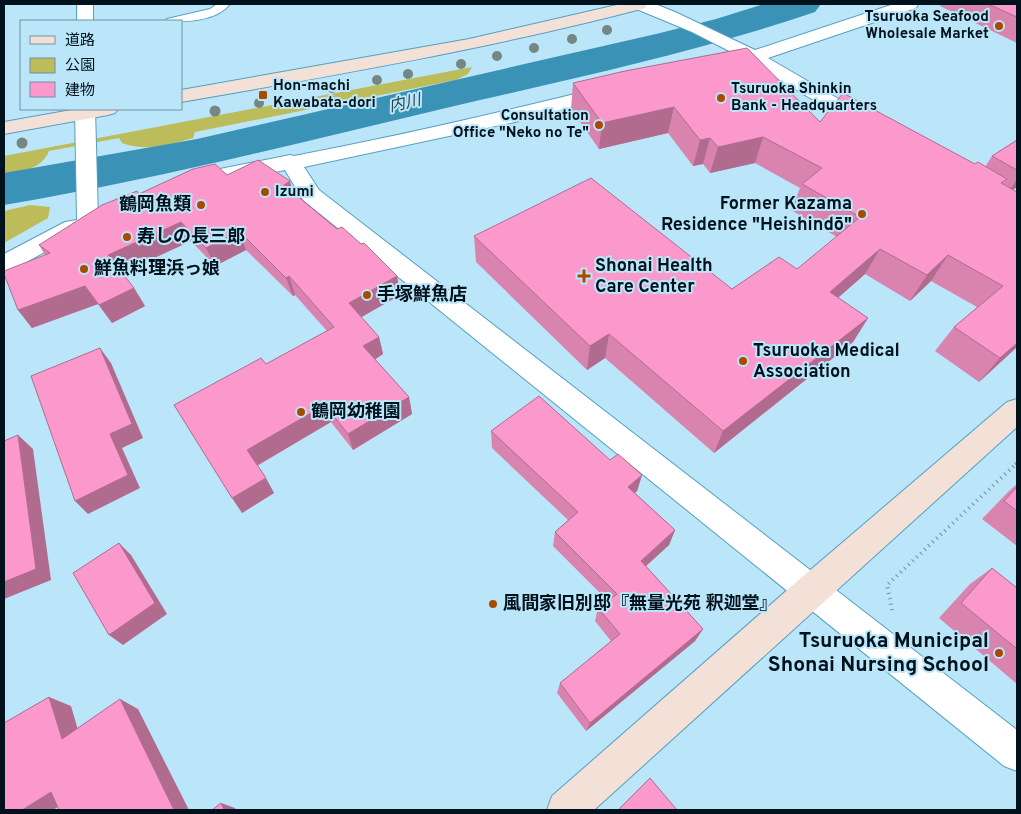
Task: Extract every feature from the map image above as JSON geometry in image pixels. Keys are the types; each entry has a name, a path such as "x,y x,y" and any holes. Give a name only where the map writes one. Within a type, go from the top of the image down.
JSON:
{"street":[{"path":"85,4 85,20"},
{"path":"182,96 487,42 582,20 640,4 661,11 748,55 879,130"},
{"path":"696,70 910,4"},
{"path":"168,188 195,180 358,150 515,116 622,88"},
{"path":"4,128 85,111 85,135 93,210 4,264"},
{"path":"290,161 311,195 812,589 1017,753"},
{"path":"566,810 812,589 1017,410"}],"lane":[{"path":"176,20 214,12 224,4"}],"path":[{"path":"893,614 887,586 1017,463"}],"green space":[{"path":"472,67 468,74 456,80 195,132 193,138 166,145 149,147 131,146 122,143 119,138 49,151 46,157 36,166 4,176 4,156"},
{"path":"30,205 50,207 48,218 4,243 4,211"}],"building":[{"path":"988,4 1017,4 1017,17"},
{"path":"747,48 820,122 843,93 975,164 978,162 1007,179 1001,183 1017,192 1017,343 1000,358 954,327 1003,286 948,255 927,275 880,249 830,292 868,318 723,431 609,334 590,346 474,236 591,178 732,289 779,257 797,269 860,217 802,184 822,168 763,137 718,147 710,138 700,140 674,107 602,123 573,83 625,71"},
{"path":"1017,140 1017,170 992,156"},
{"path":"258,160 290,181 284,185 337,229 342,227 361,244 364,243 397,276 349,303 379,337 363,346 409,397 348,434 325,405 247,450 266,478 232,498 174,405 261,358 266,364 334,327 289,276 286,278 239,231 206,248 181,222 108,255 134,288 99,305 85,286 18,310 4,271 50,253 39,245 102,205 137,191 139,194 193,169 215,164 227,175"},
{"path":"100,348 132,424 110,434 128,475 75,501 31,376"},
{"path":"539,396 610,460 618,454 642,475 628,487 675,530 641,561 703,629 590,723 560,683 620,634 598,608 617,594 555,532 578,512 491,431"},
{"path":"18,435 36,569 4,582 4,441"},
{"path":"1017,487 1017,511 1004,501"},
{"path":"119,543 155,603 109,635 73,573"},
{"path":"992,568 1017,588 1017,649 961,603"},
{"path":"49,697 62,739 120,699 174,810 59,810 51,792 22,810 4,810 4,723"},
{"path":"650,778 677,810 618,810"},
{"path":"221,803 224,810 212,810"}],"waterway":[{"name":"内川","path":"4,189 197,153 656,46 729,28 802,4"}],"place":[{"name":"Tsuruoka Seafood Wholesale Market","path":"999,26"},
{"name":"Hon-machi Kawabata-dori","path":"263,95"},
{"name":"Tsuruoka Shinkin Bank - Headquarters","path":"721,98"},
{"name":"Consultation Office \"Neko no Te\"","path":"599,125"},
{"name":"Izumi","path":"265,192"},
{"name":"鶴岡魚類","path":"201,205"},
{"name":"Former Kazama Residence \"Heishindō\"","path":"862,214"},
{"name":"寿しの長三郎","path":"127,237"},
{"name":"鮮魚料理浜っ娘","path":"84,269"},
{"name":"Shonai Health Care Center","path":"584,276"},
{"name":"手塚鮮魚店","path":"367,295"},
{"name":"Tsuruoka Medical Association","path":"743,361"},
{"name":"鶴岡幼稚園","path":"301,412"},
{"name":"風間家旧別邸『無量光苑 釈迦堂』","path":"493,604"},
{"name":"Tsuruoka Municipal Shonai Nursing School","path":"999,653"}]}
